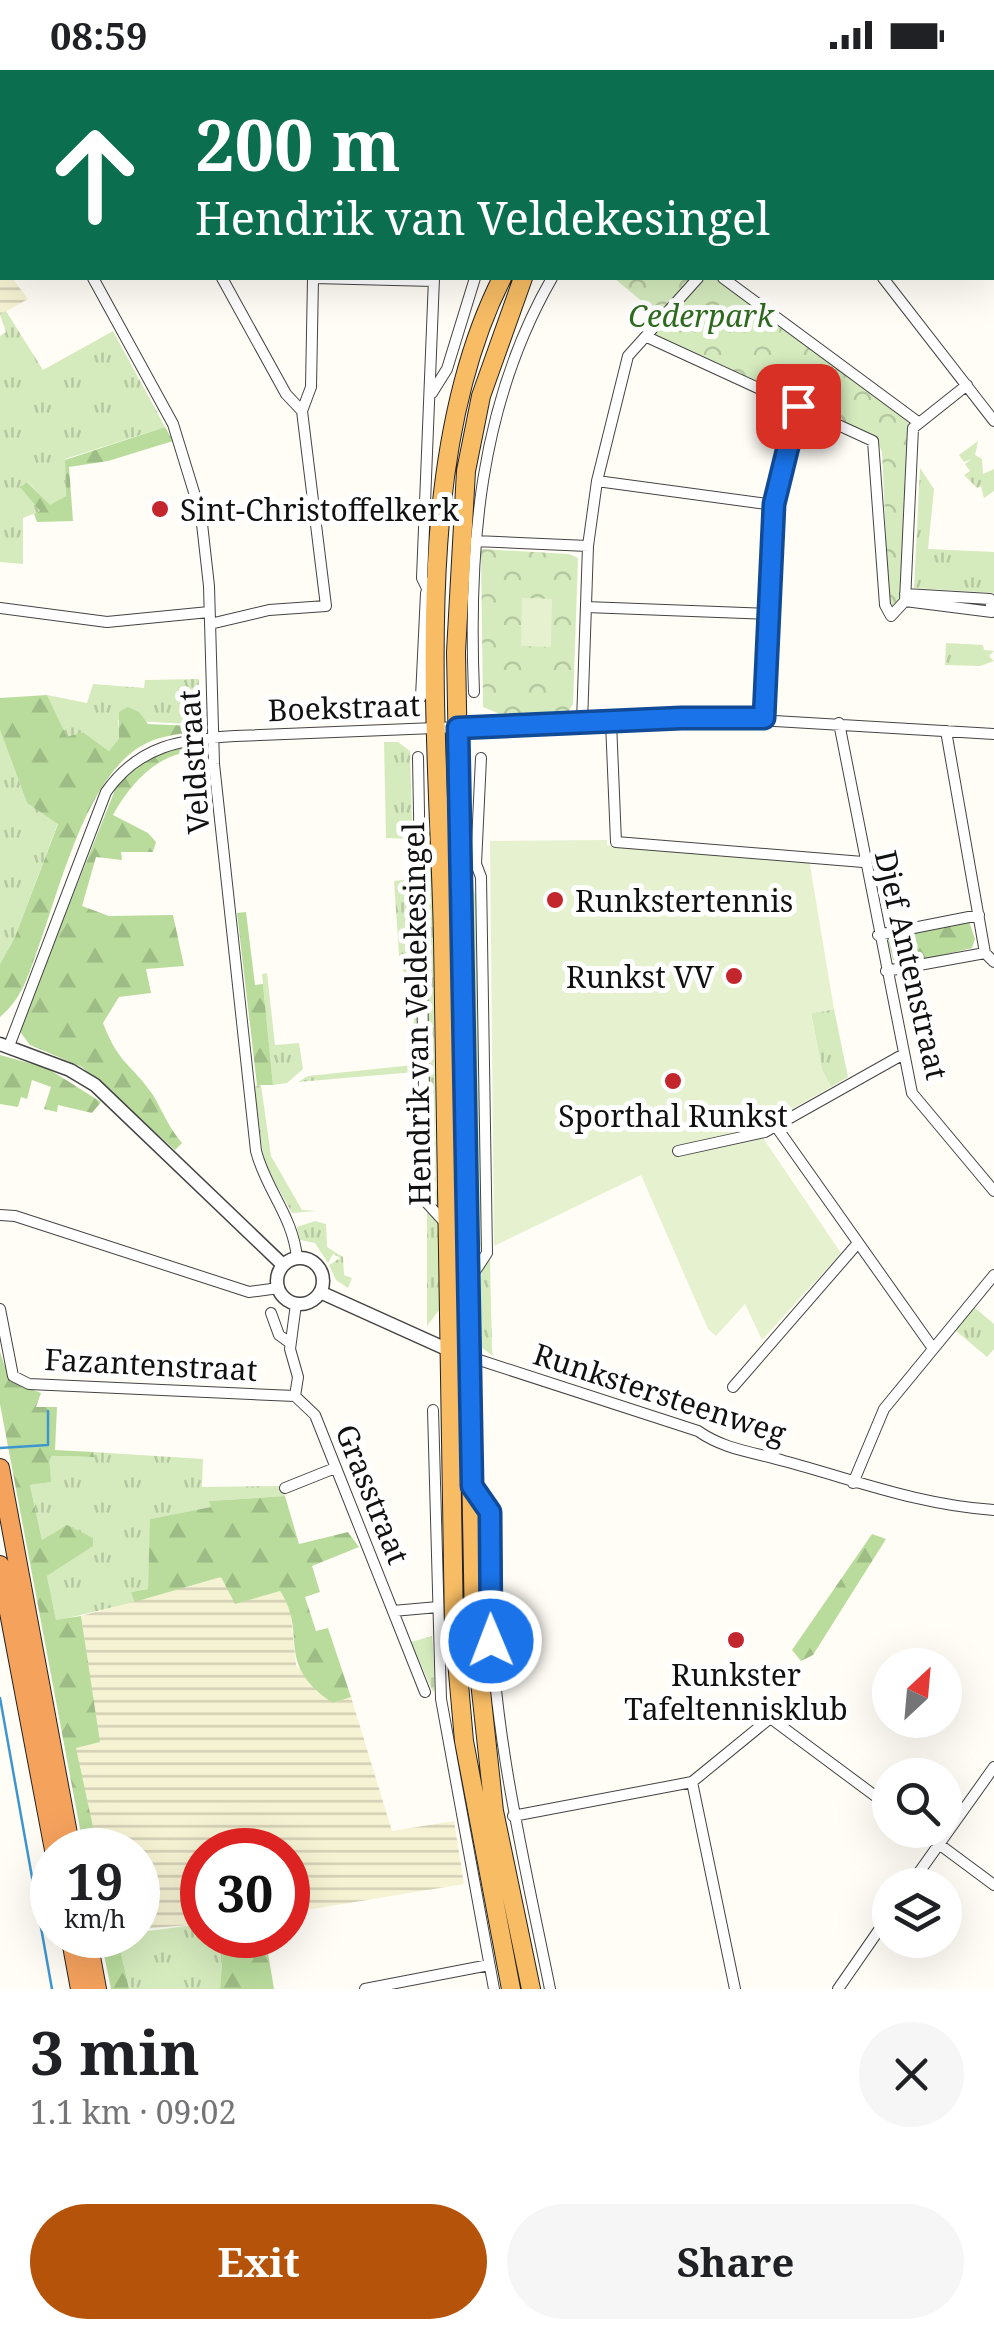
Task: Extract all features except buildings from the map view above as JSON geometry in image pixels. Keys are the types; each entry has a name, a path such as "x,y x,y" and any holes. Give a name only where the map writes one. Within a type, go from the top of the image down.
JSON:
{"highway":[{"name":"Hendrik van Veldekesingel","path":"501,280 462,390 447,466 438,608 437,729 454,1627 464,1741 511,1989"},
{"name":"Hendrik van Veldekesingel","path":"522,280 481,396 466,471 456,652 474,1626 484,1738 531,1989"},
{"path":"0,1468 68,1828"},
{"path":"0,1565 50,1828"},
{"path":"74,1958 80,1989"},
{"path":"92,1958 98,1989"}],"street":[{"name":"Veldstraat","path":"93,280 182,445 204,530 213,737 256,1151 262,1172 290,1222 297,1258"},
{"path":"223,280 286,394 302,410"},
{"path":"0,608 107,622 210,618 326,606 302,410 311,387 314,280"},
{"path":"421,697 434,280"},
{"path":"430,397 447,369 474,280"},
{"path":"474,692 471,635 475,541 494,414 551,280"},
{"path":"582,723 588,546 598,480 628,356 696,280"},
{"path":"726,280 918,422"},
{"path":"886,280 994,421"},
{"path":"647,337 873,440 877,447 887,612 898,613 905,598 912,443 918,422 966,385"},
{"path":"764,718 774,504 798,406"},
{"path":"598,480 774,504"},
{"path":"475,541 588,546"},
{"path":"426,592 438,608"},
{"path":"905,598 990,599 992,612 905,598"},
{"path":"586,607 769,614"},
{"path":"456,652 471,635"},
{"name":"Boekstraat","path":"5,1045 106,792 125,768 174,741 764,718 994,734"},
{"path":"611,722 616,842 863,862"},
{"name":"Djef Antenstraat","path":"839,724 863,862 912,1094 994,1191"},
{"path":"946,730 979,915 988,932 985,952"},
{"name":"Hendrik van Veldekesingel","path":"418,757 426,1202 448,1226"},
{"name":"Hendrik van Veldekesingel","path":"469,1282 487,1252 481,878 476,864 481,758"},
{"name":"Hendrik van Veldekesingel","path":"420,829 440,801"},
{"name":"Hendrik van Veldekesingel","path":"460,849 476,864"},
{"path":"878,935 979,915"},
{"path":"985,952 994,962"},
{"path":"886,971 985,952"},
{"path":"5,1045 70,1070 119,1104 283,1265"},
{"path":"678,1151 734,1141 775,1125 902,1055"},
{"path":"775,1125 932,1346"},
{"path":"1,1214 248,1292 278,1288 296,1304 310,1302 320,1292 321,1270 308,1259 297,1258 283,1265"},
{"path":"733,1387 858,1244"},
{"path":"278,1288 283,1265"},
{"path":"853,1483 884,1410 932,1346 994,1275"},
{"name":"Runkstersteenweg","path":"320,1292 450,1350 698,1431 721,1444 928,1504 994,1510"},
{"name":"Grasstraat","path":"296,1304 290,1343 298,1377 295,1396 312,1411 425,1692"},
{"name":"Fazantenstraat","path":"0,1310 13,1376 29,1384 295,1396"},
{"name":"Grasstraat","path":"271,1313 278,1335 290,1343"},
{"path":"434,1410 441,1699 494,1989"},
{"path":"436,1468 451,1428"},
{"path":"285,1488 336,1468"},
{"path":"472,1486 490,1512 491,1641 513,1816 550,1989"},
{"name":"Grasstraat","path":"393,1612 438,1607"},
{"path":"513,1816 692,1782 773,1720 785,1706"},
{"path":"773,1720 872,1794"},
{"path":"962,1812 994,1767"},
{"path":"692,1782 734,1989"},
{"path":"944,1848 994,1885"},
{"path":"514,1901 528,1882"},
{"path":"838,1989 872,1940"},
{"path":"364,1989 489,1965"}],"shaded area":[{"path":"0,280 14,280 28,299 0,315"},
{"path":"221,1577 280,1591 290,1606 296,1665 333,1703 351,1697 392,1831 454,1821 464,1884 310,1909 310,1828 180,1828 180,1926 160,1927 160,1828 93,1828 75,1747 99,1741 81,1616"}],"green space":[{"name":"Cederpark","path":"616,280 718,280 909,420 902,605 892,607 889,603 882,452 875,436 656,336 656,313"},
{"path":"6,311 43,370 113,331 165,427 65,459 66,496 50,506 28,482 21,486 41,511 23,518 23,564 0,562 0,336 6,332 0,315"},
{"path":"165,427 173,441 108,461 69,467 73,521 37,522 34,514 40,511 20,487 27,482 50,505 66,496 65,460"},
{"path":"978,441 975,455 982,459 983,474 994,469 994,491 984,498 981,486 977,488 964,475 970,471 965,464 971,459 964,462 959,455"},
{"path":"920,468 934,489 928,549 994,552 994,593 914,588"},
{"path":"481,549 569,554 578,558 573,704 569,711 500,714 483,707"},
{"path":"522,598 552,599 551,647 521,646"},
{"path":"946,643 983,645 984,650 994,651 989,656 994,661 980,666 945,665"},
{"path":"199,679 198,731 193,732 194,726 188,724 118,720 120,739 109,751 83,732 67,738 47,695 87,703 93,684 144,688 145,680"},
{"path":"47,695 67,737 83,732 109,751 119,739 119,712 128,707 139,712 148,724 194,726 193,732 141,746 121,762 104,784 76,839 23,987 0,1017 0,964 15,937 58,824 27,803 0,730 0,698"},
{"path":"0,730 27,803 58,823 15,937 0,964"},
{"path":"192,742 207,752 208,773 199,773 191,756 182,753 160,762 141,777 113,815 148,833 156,842 153,852 121,852 122,860 96,857 82,906 109,916 173,915 184,966 146,969 151,993 119,997 103,1023 114,1047 153,1095 182,1143 175,1150 82,1067 30,1045 21,1033 22,1022 117,785 150,756"},
{"path":"384,742 398,742 410,751 417,988 411,998 399,955 394,881 409,879 410,839 386,838"},
{"path":"432,830 436,1188 441,1197 438,1206 431,1192 426,840"},
{"path":"607,840 607,845 625,848 809,859 834,1009 811,1014 822,1070 831,1087 757,1129 841,1253 762,1340 745,1304 716,1336 708,1329 641,1175 494,1246 490,841"},
{"path":"469,872 476,898 483,1239 479,1251"},
{"path":"246,912 255,985 263,984 273,1085 257,1085 237,913"},
{"path":"969,921 975,939 972,948 909,963 893,960 887,936"},
{"path":"267,973 275,1045 299,1043 303,1069 287,1083 273,1085 262,974"},
{"path":"834,1009 848,1077 831,1087 822,1070 811,1013"},
{"path":"414,1012 418,1013 416,1076 415,1072 298,1082 308,1076 413,1065"},
{"path":"0,1055 47,1068 101,1102 92,1113 58,1105 57,1112 44,1109 51,1087 32,1080 27,1099 21,1097 18,1107 0,1104"},
{"path":"261,1085 271,1156 302,1210 316,1211 292,1213 264,1163 254,1086"},
{"path":"427,1212 441,1227 442,1236 439,1310 427,1326"},
{"path":"315,1221 326,1224 327,1247 343,1257 344,1275 352,1278 348,1288 336,1280 329,1265 340,1258 333,1254 328,1263 315,1243 300,1240 297,1227"},
{"path":"490,1260 493,1356 477,1344 476,1324 478,1286"},
{"path":"974,1307 994,1324 994,1349 987,1357 955,1330"},
{"path":"0,1352 10,1381 41,1393 36,1407 57,1407 55,1450 93,1452 94,1457 49,1456 51,1482 30,1485 42,1540 67,1525 93,1538 93,1546 47,1576 56,1620 81,1616 100,1742 76,1748 93,1828 80,1828 0,1404"},
{"path":"93,1452 203,1459 202,1487 282,1486 285,1496 210,1501 212,1507 151,1519 148,1589 131,1592 134,1602 56,1621 47,1576 92,1546 60,1532 42,1540 30,1485 50,1482 49,1456 93,1457"},
{"path":"285,1496 299,1544 348,1532 359,1547 312,1566 320,1592 305,1597 316,1631 328,1628 351,1697 333,1703 303,1675 292,1621 280,1591 235,1604 221,1577 134,1602 131,1592 148,1589 150,1519 211,1507 209,1501"},
{"path":"872,1534 886,1539 813,1655 801,1661 792,1650"},
{"path":"432,1636 436,1688 433,1692 411,1642"},
{"path":"180,1927 180,1958 222,1958 220,1989 129,1989 122,1958 160,1958 160,1929"},
{"path":"105,1958 122,1958 129,1989 111,1989"},
{"path":"222,1958 269,1958 274,1989 220,1989"}],"waterway":[{"path":"0,1448 48,1445 48,1411"},
{"path":"0,1698 52,1989"}],"place":[{"name":"Sint-Christoffelkerk","path":"160,509"},
{"name":"Runkstertennis","path":"555,900"},
{"name":"Runkst VV","path":"734,976"},
{"name":"Sporthal Runkst","path":"673,1081"},
{"name":"Runkster Tafeltennisklub","path":"736,1640"}],"route":[{"path":"491,1641 490,1512 472,1486 458,728 764,718 774,504 798,406"}]}
